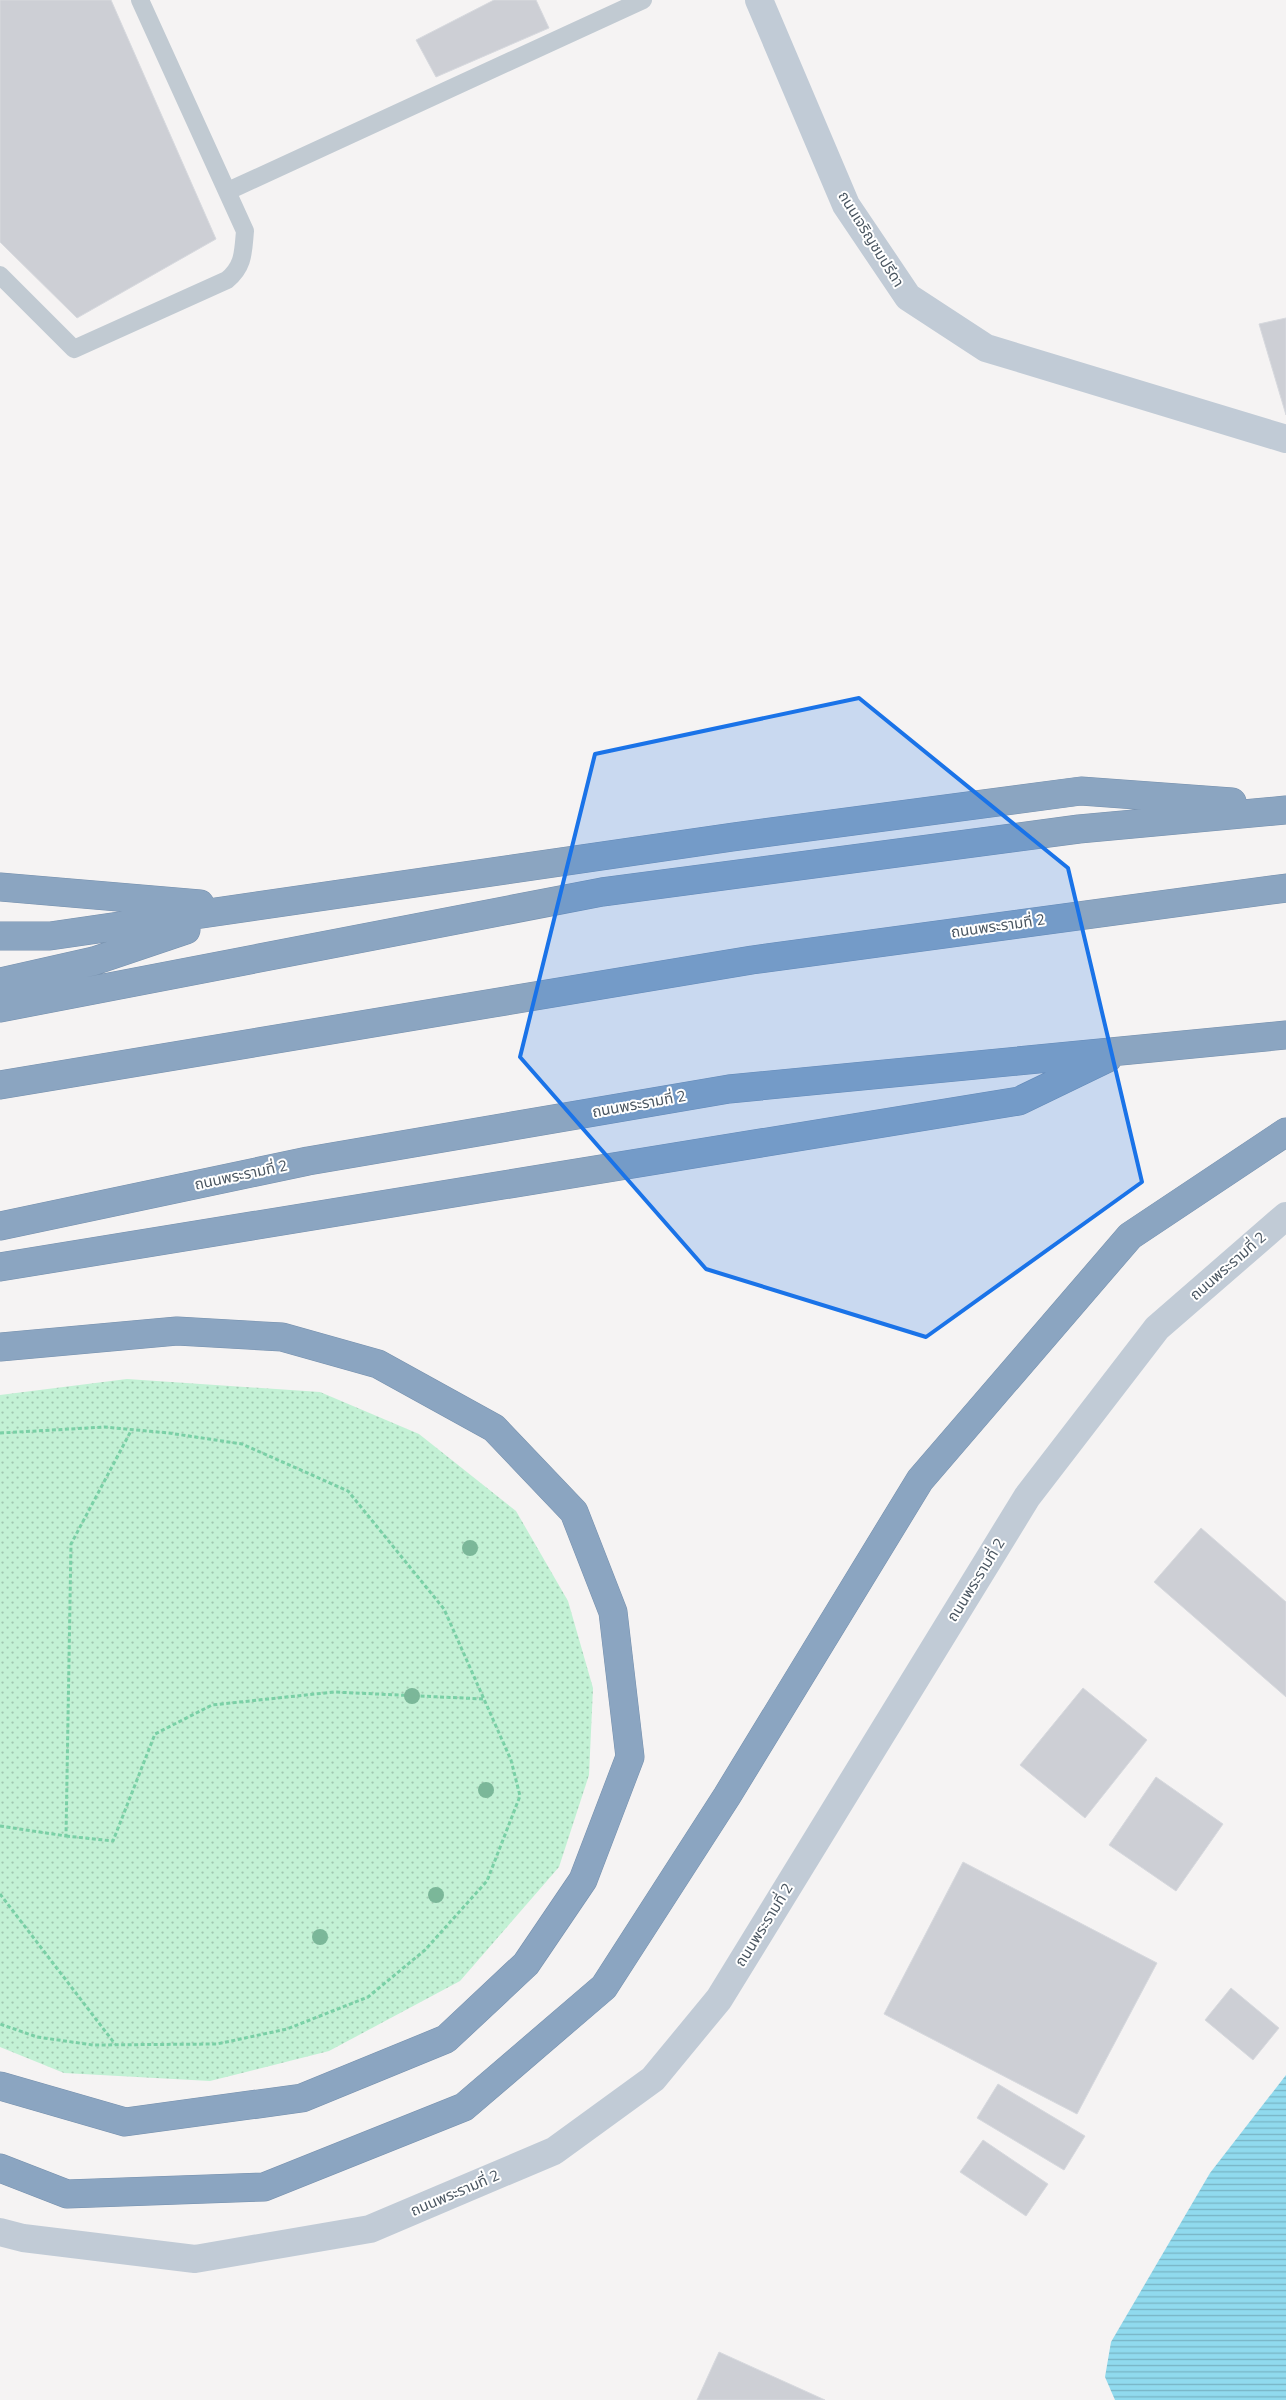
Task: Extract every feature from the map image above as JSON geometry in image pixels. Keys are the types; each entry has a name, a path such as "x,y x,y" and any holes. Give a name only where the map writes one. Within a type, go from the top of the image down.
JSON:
{"highway":[{"path":"0,936 50,936 733,837 1081,791 1286,806"},
{"path":"0,1008 602,892 1079,829 1286,810"},
{"path":"0,887 249,908"},
{"name":"ถนนพระรามที่ 2","path":"0,1085 752,960 1286,888"},
{"path":"0,982 94,961 249,908"},
{"name":"ถนนพระรามที่ 2","path":"0,1226 308,1161 729,1089 1286,1035"},
{"path":"0,1267 1019,1101 1124,1050"},
{"path":"0,2168 67,2194 264,2187 464,2107 604,1988 727,1796 920,1480 1130,1236 1286,1132"},
{"path":"0,1347 177,1331 282,1337 378,1364 494,1428 574,1512 613,1612 630,1757 582,1880 526,1964 446,2040 302,2098 125,2122 0,2086"}],"main road":[{"name":"ถนนเจริญชมปรีดา","path":"759,0 846,205 908,297 986,348 1286,439"},
{"name":"ถนนพระรามที่ 2","path":"0,2232 23,2238 195,2259 370,2229 554,2151 654,2079 719,1999 1027,1497 1157,1328 1286,1216"}],"lane":[{"path":"0,275 74,349 227,280 237,271 243,254 245,231 140,0"},
{"path":"228,191 643,0"}],"path":[{"path":"0,1433 104,1427 242,1444 348,1491 444,1609 511,1760 520,1796 487,1881 425,1950 368,1997 287,2029 217,2044 93,2045 37,2037 0,2024"},
{"path":"66,1836 71,1544 132,1429"},
{"path":"0,1826 114,1841 155,1734 212,1705 334,1692 484,1699"},
{"path":"0,1894 115,2044"}],"highlighted area":[{"path":"859,698 1068,868 1142,1182 926,1337 706,1269 520,1057 595,754"}],"green space":[{"path":"127,1379 320,1392 419,1434 516,1511 568,1601 593,1688 589,1775 559,1867 460,1981 329,2051 210,2081 64,2073 0,2047 0,1395"}],"water":[{"path":"1286,2075 1286,2400 1115,2400 1105,2377 1111,2342 1210,2173"}],"building":[{"path":"0,0 111,0 216,239 77,318 0,242"},
{"path":"494,0 536,0 549,28 436,77 416,40"},
{"path":"1286,318 1286,415 1259,324"},
{"path":"1201,1528 1286,1602 1286,1697 1154,1582"},
{"path":"1083,1688 1147,1740 1085,1818 1020,1765"},
{"path":"1156,1777 1223,1824 1176,1891 1109,1845"},
{"path":"963,1862 1157,1963 1077,2114 884,2014"},
{"path":"1231,1988 1279,2028 1253,2060 1205,2020"},
{"path":"998,2084 1085,2136 1064,2170 977,2118"},
{"path":"983,2140 1048,2184 1026,2216 960,2172"},
{"path":"719,2352 825,2400 697,2400"}]}
